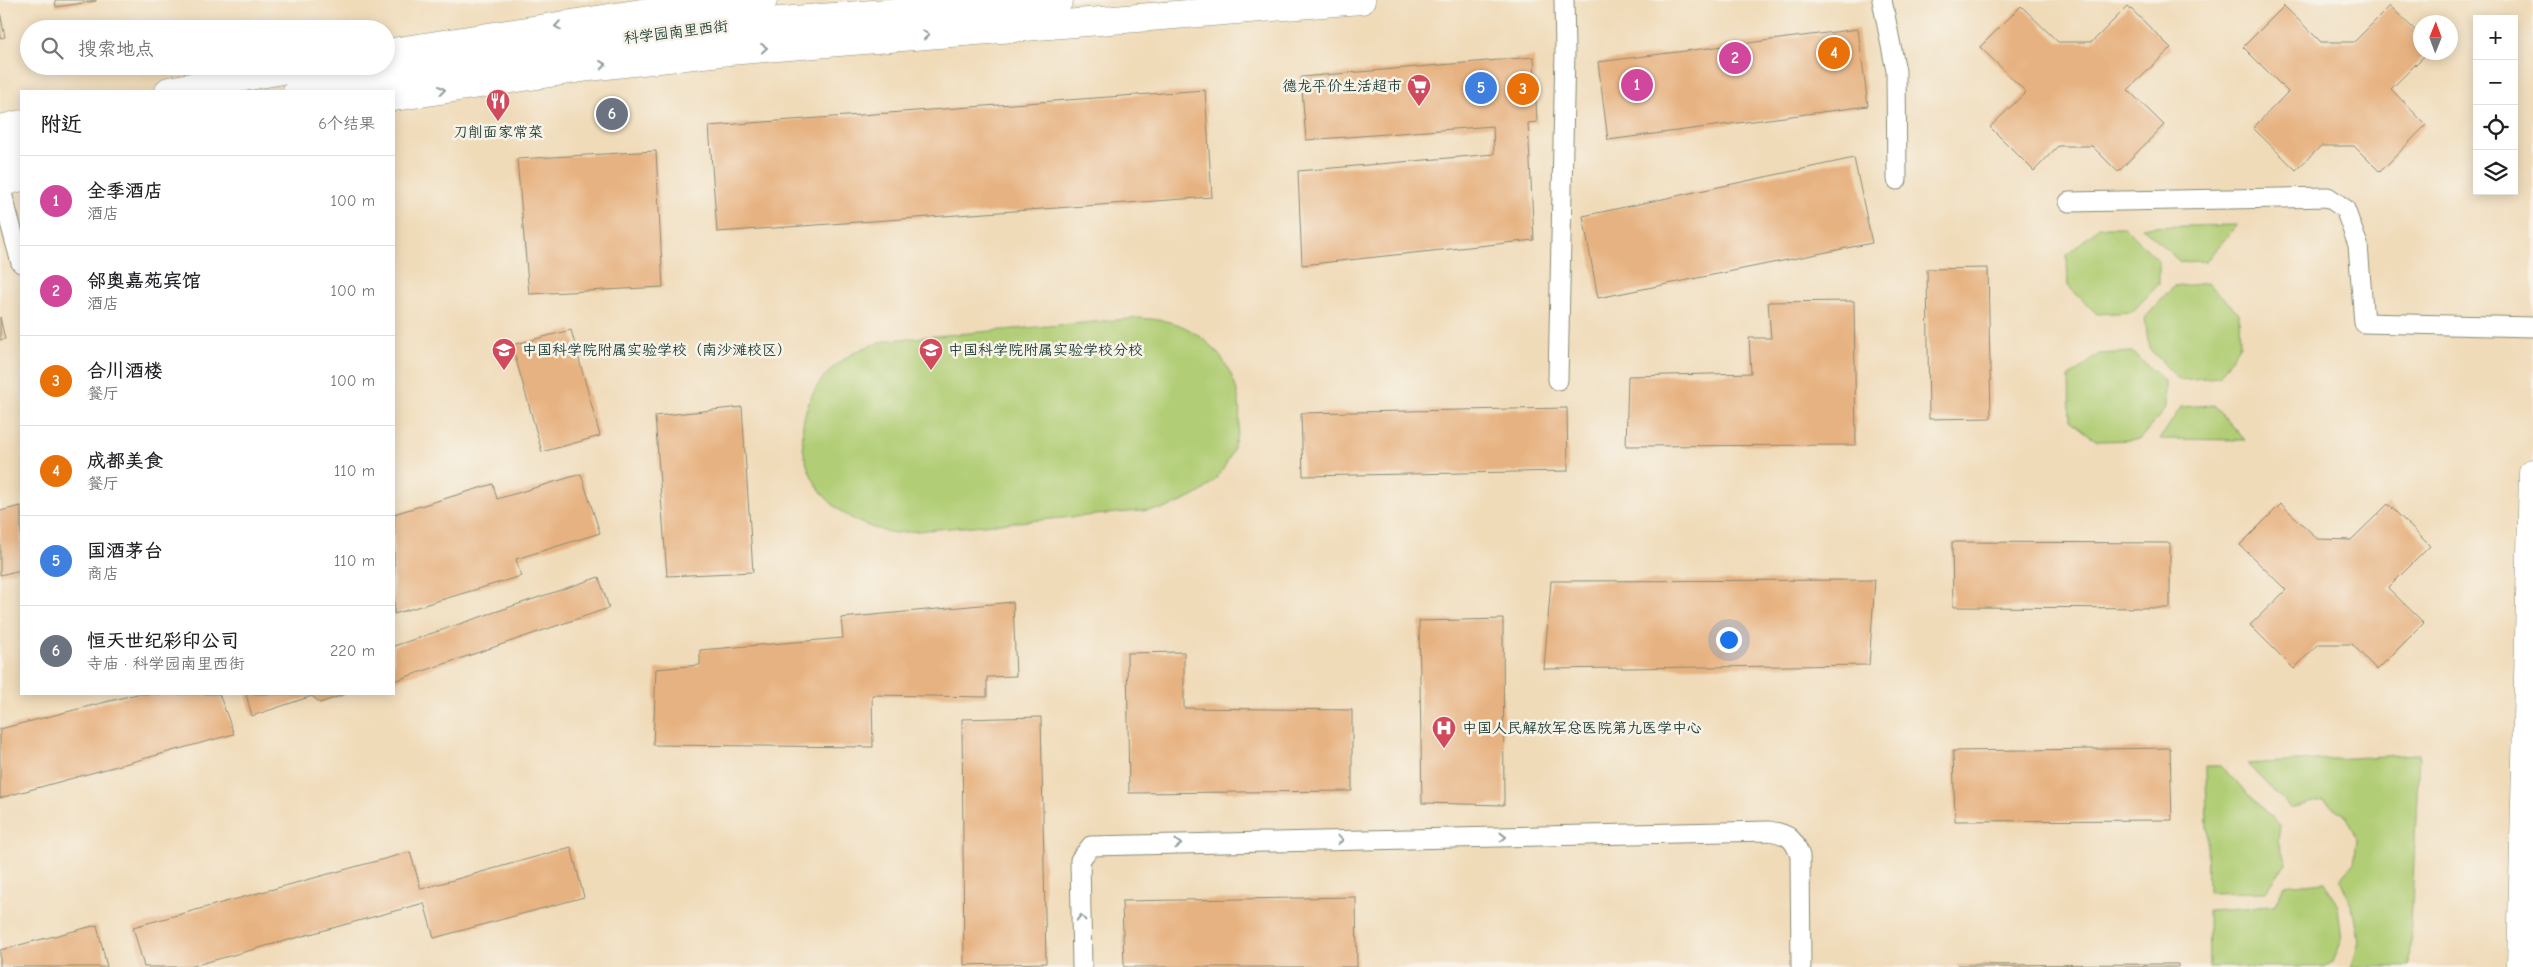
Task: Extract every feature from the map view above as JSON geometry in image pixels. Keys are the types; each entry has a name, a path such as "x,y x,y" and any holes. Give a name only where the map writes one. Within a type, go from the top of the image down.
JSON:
{"street":[{"path":"395,97 589,67 681,23 763,0"},
{"name":"科学园南里西街","path":"395,74 681,23 725,25 1059,0"},
{"path":"395,52 681,23 1361,0"},
{"path":"174,90 255,75"},
{"name":"科学园南里西街","path":"303,90 387,75"},
{"path":"0,129 20,124"},
{"path":"0,156 20,151"},
{"path":"0,184 20,177"},
{"path":"2521,967 2533,473"}],"lane":[{"path":"1558,380 1566,50 1564,0"},
{"path":"1882,0 1896,71 1897,180"},
{"path":"0,184 20,258"},
{"path":"2069,202 2328,197 2345,210 2358,245 2364,323 2533,327"},
{"path":"1082,967 1080,860 1091,846 1769,831 1783,833 1796,843 1800,856 1800,967"}],"green space":[{"path":"2237,225 2206,261 2180,262 2142,227"},
{"path":"2099,227 2125,227 2159,261 2159,284 2132,312 2097,314 2068,286 2067,255"},
{"path":"2208,283 2239,313 2240,345 2219,377 2179,380 2149,348 2145,318 2173,287"},
{"path":"1139,318 1177,324 1194,332 1208,343 1220,357 1230,372 1236,388 1239,424 1230,456 1219,475 1209,486 1184,501 1163,509 894,533 855,520 826,498 809,470 802,438 807,407 823,378 851,355 890,340"},
{"path":"2132,352 2165,381 2165,409 2139,440 2097,441 2070,420 2069,378 2099,354"},
{"path":"2214,405 2245,440 2160,439 2181,407"},
{"path":"2419,754 2409,967 2351,967 2359,942 2355,915 2340,879 2354,863 2357,840 2346,815 2323,800 2290,808 2247,764"},
{"path":"2206,766 2220,766 2280,825 2278,841 2286,863 2265,892 2208,893"},
{"path":"2325,882 2338,907 2342,940 2333,962 2323,967 2209,967 2208,910 2274,906 2284,886"}],"building":[{"path":"55,0 96,0 96,1 56,7"},
{"path":"2021,6 2058,42 2092,42 2128,6 2171,48 2128,90 2164,125 2118,172 2092,146 2058,146 2034,171 1990,127 2026,92 1980,47"},
{"path":"2284,6 2321,42 2354,42 2390,6 2413,28 2413,60 2420,60 2391,89 2426,125 2380,172 2354,146 2321,146 2296,170 2253,128 2288,92 2243,47"},
{"path":"0,12 5,37 0,38"},
{"path":"1858,29 1868,106 1608,140 1598,62"},
{"path":"1534,57 1537,122 1528,123 1534,240 1302,265 1298,171 1494,154 1493,126 1306,140 1301,77"},
{"path":"1205,90 1212,197 717,232 709,126"},
{"path":"656,151 663,287 529,294 517,159"},
{"path":"1854,158 1872,243 1598,298 1583,216"},
{"path":"1988,268 1991,418 1929,419 1927,269"},
{"path":"1854,301 1856,445 1626,446 1628,376 1751,373 1749,338 1771,338 1768,302"},
{"path":"0,317 5,339 0,340"},
{"path":"571,330 600,436 542,452 512,345"},
{"path":"742,407 753,572 667,576 655,416"},
{"path":"1567,408 1568,471 1303,476 1301,413"},
{"path":"581,474 600,533 516,559 521,576 395,614 395,514 493,484 497,499"},
{"path":"2281,504 2318,539 2351,540 2388,504 2430,546 2388,588 2424,623 2377,670 2352,644 2318,644 2294,669 2250,625 2286,590 2240,545"},
{"path":"20,506 20,570 0,575 0,511"},
{"path":"1952,542 2170,543 2170,608 1953,607"},
{"path":"599,577 609,608 395,681 395,646"},
{"path":"1875,580 1869,665 1544,669 1551,581"},
{"path":"1013,602 1016,676 987,677 987,697 872,695 873,747 653,745 656,669 700,665 700,650 843,638 841,618"},
{"path":"1503,619 1504,805 1422,803 1419,621"},
{"path":"1184,652 1184,708 1352,710 1352,791 1129,793 1127,653"},
{"path":"133,695 219,695 234,734 0,798 0,729"},
{"path":"246,695 342,695 320,703 312,696 252,716"},
{"path":"1041,717 1046,963 964,965 962,719"},
{"path":"2170,748 2172,820 1955,821 1953,751"},
{"path":"571,847 584,897 434,938 424,903 189,967 144,967 133,927 410,852 421,889"},
{"path":"1356,897 1357,967 1124,967 1122,901"},
{"path":"97,925 107,967 0,967 0,950"},
{"path":"2178,964 2178,967 1957,967 1957,965"}],"place":[{"name":"成都美食","path":"1834,53"},
{"name":"邻奥嘉苑宾馆","path":"1735,58"},
{"name":"全季酒店","path":"1637,85"},
{"name":"国酒茅台","path":"1481,88"},
{"name":"合川酒楼","path":"1523,89"},
{"name":"德龙平价生活超市","path":"1419,107"},
{"name":"恒天世纪彩印公司","path":"612,114"},
{"name":"刀削面家常菜","path":"498,122"},
{"name":"中国科学院附属实验学校（南沙滩校区）","path":"504,371"},
{"name":"中国科学院附属实验学校分校","path":"931,371"},
{"name":"中国人民解放军总医院第九医学中心","path":"1444,749"}]}
